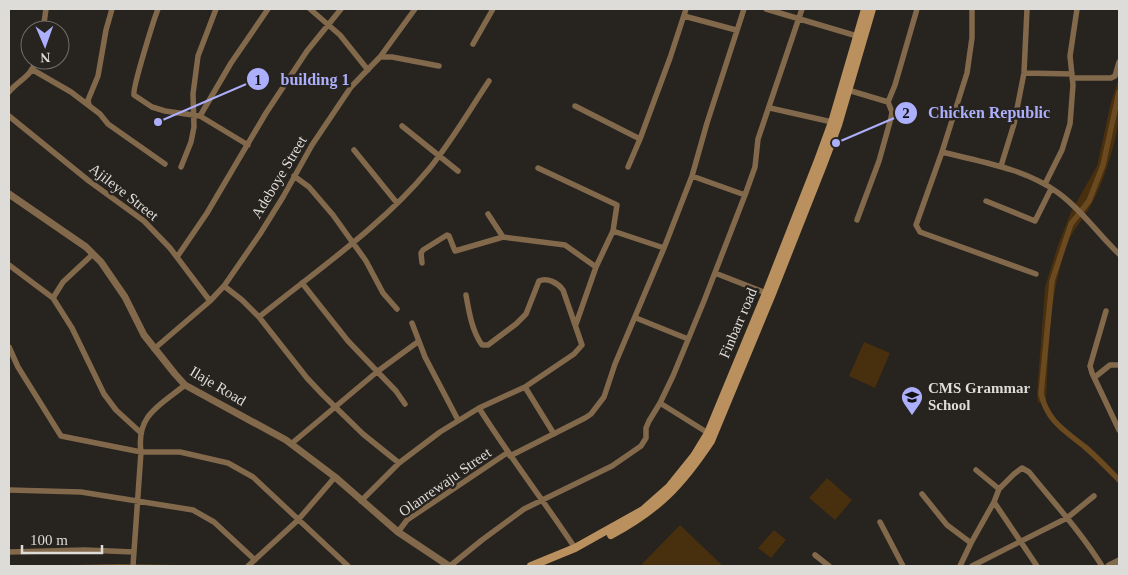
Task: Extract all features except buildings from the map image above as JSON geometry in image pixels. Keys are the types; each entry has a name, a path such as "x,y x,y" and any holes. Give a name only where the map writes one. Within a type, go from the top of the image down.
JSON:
{"main road":[{"name":"Finbarr road","path":"531,566 575,548 628,520 656,499 669,488 708,433 820,164 865,9"},
{"name":"Finbarr road","path":"544,566 604,538 645,514 673,492 711,441 772,294 848,90 872,9"}],"street":[{"path":"89,105 88,100 98,76 106,30 112,9"},
{"path":"158,9 133,92 137,98 152,107 198,116 248,145"},
{"path":"198,116 193,94 196,66 216,9"},
{"path":"181,167 191,142 198,116 268,9"},
{"path":"310,9 349,44 368,70"},
{"path":"177,257 207,213 307,51 341,9"},
{"name":"Adeboye Street","path":"154,350 210,301 224,286 283,197 312,145 346,93 380,57 416,9"},
{"path":"473,44 493,9"},
{"path":"628,167 686,9"},
{"name":"Olanrewaju Street","path":"398,532 407,520 509,454 554,434 591,414 604,398 615,364 636,318 692,176 744,9"},
{"path":"766,9 857,36"},
{"path":"450,566 517,514 612,466 641,446 646,438 646,428 649,421 660,403 716,272 745,195 755,167 758,139 802,9"},
{"path":"857,220 891,118 892,112 888,102 895,85 917,9"},
{"path":"972,9 970,60 942,152 917,219 917,229 948,243 1036,274"},
{"path":"1002,166 1014,124 1024,73 1027,9"},
{"path":"1045,184 1062,150 1070,124 1072,76 1070,56 1077,9"},
{"path":"684,16 736,30"},
{"path":"380,57 392,57 439,66"},
{"path":"1024,73 1111,78 1114,76 1119,62"},
{"path":"9,92 33,70 58,83 89,105 108,124 165,164"},
{"path":"259,317 353,243 414,186 440,156 489,81"},
{"path":"848,90 888,102"},
{"path":"575,106 640,138"},
{"path":"770,108 832,122"},
{"name":"Ajileye Street","path":"9,116 89,181 144,221 170,248 210,301"},
{"path":"402,126 458,171"},
{"path":"354,150 397,203"},
{"path":"942,152 1002,166 1045,184 1058,192 1119,254"},
{"path":"538,168 617,205 613,231 596,267 576,324"},
{"path":"294,176 319,198 374,274 383,293 397,309"},
{"path":"692,176 745,195"},
{"path":"986,201 1035,221 1051,188"},
{"name":"Ilaje Road","path":"9,194 86,247 101,262 125,297 144,335 154,350 185,385 291,444 335,477 398,532 450,566"},
{"path":"488,214 503,238"},
{"path":"613,231 664,248"},
{"path":"422,263 421,253 423,250 444,236 449,236 455,251 503,238 565,245 596,267"},
{"path":"1114,249 1119,244"},
{"path":"53,298 63,282 93,254"},
{"path":"9,265 53,298 72,328 104,394 116,410 140,432"},
{"path":"716,272 766,293"},
{"path":"361,501 421,445 479,408 525,387 580,348 582,342 560,286 548,280 539,280 530,307 521,319 500,337 484,346 478,338 466,295"},
{"path":"302,283 348,341 378,371 405,404"},
{"path":"224,286 259,317 307,378 335,407 363,434 399,464"},
{"path":"1106,311 1090,366 1119,430"},
{"path":"636,318 688,338"},
{"path":"412,323 425,356 458,420"},
{"path":"291,444 378,371 419,341"},
{"path":"9,347 18,367 61,436 141,452 180,452 228,463 253,478 348,566"},
{"path":"1095,377 1110,365 1118,366"},
{"path":"133,566 141,452 140,432 151,412 185,385"},
{"path":"525,387 554,434"},
{"path":"660,403 708,433"},
{"path":"479,408 575,548"},
{"path":"960,566 999,489 1022,468 1029,472 1067,518 1089,545 1102,566"},
{"path":"976,470 999,489"},
{"path":"9,490 81,492 193,510 214,522 251,564 298,520 335,477"},
{"path":"922,494 947,525 971,543"},
{"path":"972,566 1067,518 1094,496"},
{"path":"994,502 1037,566"},
{"path":"880,522 903,566"},
{"path":"9,552 85,550 134,554"},
{"path":"815,555 829,566"},
{"path":"1109,566 1119,561"}],"shaded area":[{"path":"1119,78 1120,107 1118,127 1108,164 1093,201 1068,242 1057,280 1049,340 1046,400 1038,403 1037,394 1045,287 1071,212 1097,166 1111,102"},
{"path":"864,342 890,353 875,388 849,376"},
{"path":"827,478 852,500 835,520 809,498"},
{"path":"680,525 723,566 644,566 642,564"},
{"path":"774,530 786,540 771,558 758,548"}],"waterway":[{"path":"1119,92 1103,165 1089,201 1071,224 1052,281 1041,394 1052,419 1119,480"},
{"path":"74,566 178,566"}],"place":[{"name":"building 1","path":"158,122"},
{"name":"Chicken Republic","path":"836,143"},
{"name":"CMS Grammar School","path":"912,416"}]}
